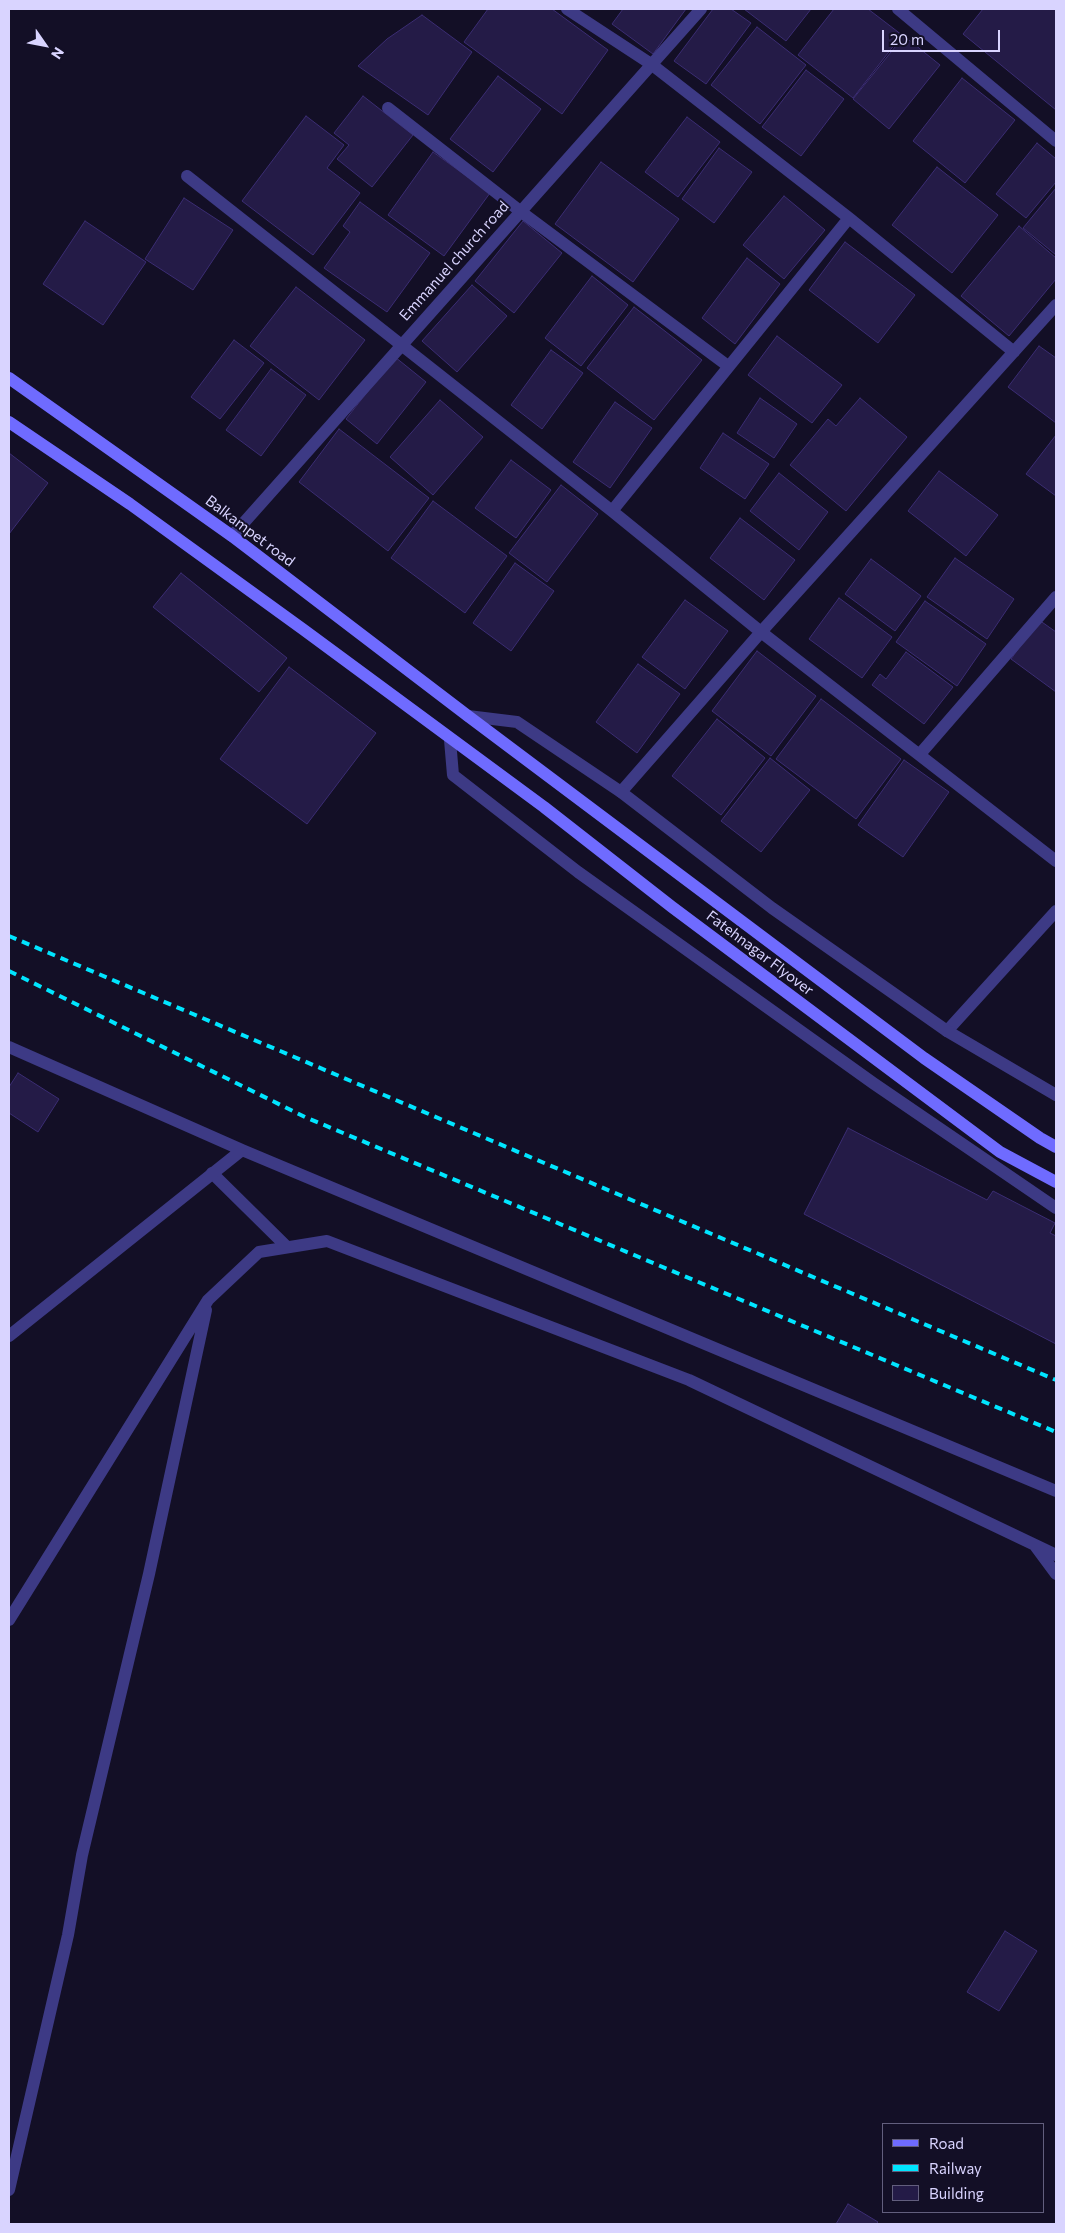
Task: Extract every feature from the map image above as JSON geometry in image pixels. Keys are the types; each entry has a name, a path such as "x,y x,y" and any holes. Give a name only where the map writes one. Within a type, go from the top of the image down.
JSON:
{"main road":[{"name":"Balkampet road","path":"9,378 232,536 468,716"},
{"path":"9,422 130,504 304,630 450,740"},
{"name":"Fatehnagar Flyover","path":"468,716 924,1058 1056,1147"},
{"name":"Fatehnagar Flyover","path":"450,740 544,808 672,908 1000,1152 1056,1182"}],"street":[{"path":"567,9 651,64 849,218 1014,352"},
{"name":"Emmanuel church road","path":"232,536 701,9"},
{"path":"898,9 1056,141"},
{"path":"388,108 520,211 728,366"},
{"path":"187,176 612,511 761,632 1056,861"},
{"path":"612,511 849,218"},
{"path":"620,792 761,632 1056,305"},
{"path":"920,754 1056,597"},
{"path":"468,716 517,722 620,792 772,908 947,1031 1056,1095"},
{"path":"450,740 453,775 570,866 873,1083 1056,1208"},
{"path":"947,1031 1056,911"},
{"path":"9,1046 242,1150 1056,1491"},
{"path":"9,1336 242,1150"},
{"path":"212,1173 287,1247"},
{"path":"9,1620 208,1300 259,1252 327,1241 690,1380 1056,1555"},
{"path":"9,2190 68,1934 82,1855 149,1574 208,1300"},
{"path":"1034,1545 1056,1574"}],"building":[{"path":"488,9 552,9 608,50 562,114 464,42"},
{"path":"623,9 686,9 653,54 612,24"},
{"path":"713,9 731,9 751,23 706,84 674,61"},
{"path":"744,9 811,9 786,41"},
{"path":"834,9 868,9 902,35 853,98 798,55"},
{"path":"983,9 1056,9 1056,110 963,34"},
{"path":"422,15 472,52 428,115 358,66 387,39"},
{"path":"757,27 806,65 760,124 711,85"},
{"path":"904,36 940,65 889,129 853,99"},
{"path":"806,70 844,99 801,156 762,127"},
{"path":"498,76 541,109 493,172 450,139"},
{"path":"962,78 1015,120 965,183 913,141"},
{"path":"363,96 413,135 372,187 337,159 349,145 334,133"},
{"path":"306,116 344,145 327,168 360,193 313,255 242,201"},
{"path":"687,117 720,142 678,197 645,172"},
{"path":"1037,143 1056,159 1056,182 1026,218 996,194"},
{"path":"719,148 752,172 714,223 682,199"},
{"path":"433,152 490,193 444,256 388,215"},
{"path":"601,162 679,219 633,282 555,224"},
{"path":"937,167 998,215 952,273 892,225"},
{"path":"1056,188 1056,255 1023,228"},
{"path":"784,196 825,230 784,279 743,245"},
{"path":"184,198 233,230 193,290 145,259"},
{"path":"360,202 430,253 387,312 324,268 350,232 343,226"},
{"path":"85,221 146,262 103,325 43,284"},
{"path":"523,221 562,253 514,313 475,281"},
{"path":"1019,226 1056,258 1056,279 1009,336 961,296"},
{"path":"845,242 915,295 878,343 809,290"},
{"path":"747,258 780,284 735,344 702,318"},
{"path":"592,276 628,305 581,366 545,338"},
{"path":"472,285 507,316 457,372 422,341"},
{"path":"296,287 365,340 319,400 250,346"},
{"path":"634,307 702,360 654,420 587,368"},
{"path":"777,336 842,385 812,423 748,375"},
{"path":"234,340 264,363 220,419 191,397"},
{"path":"1039,346 1056,358 1056,423 1008,387"},
{"path":"551,350 583,373 542,429 511,405"},
{"path":"395,357 426,382 377,444 346,419"},
{"path":"271,369 306,395 261,456 226,430"},
{"path":"760,398 797,424 774,458 737,433"},
{"path":"860,398 907,437 846,511 790,465 828,419 836,426"},
{"path":"440,400 483,437 433,495 390,457"},
{"path":"615,402 652,428 610,488 573,462"},
{"path":"339,429 429,498 388,551 299,482"},
{"path":"723,433 769,464 745,499 700,468"},
{"path":"1056,435 1056,496 1026,474"},
{"path":"9,453 48,483 9,534"},
{"path":"511,460 551,490 516,538 475,508"},
{"path":"939,471 998,515 966,556 908,511"},
{"path":"779,473 828,512 799,550 750,511"},
{"path":"561,485 598,514 547,582 509,553"},
{"path":"433,501 507,556 465,613 391,558"},
{"path":"740,518 795,560 764,600 710,558"},
{"path":"955,558 1014,599 987,639 927,597"},
{"path":"871,559 921,596 895,631 845,594"},
{"path":"515,563 554,591 511,651 473,623"},
{"path":"181,573 287,658 259,692 153,607"},
{"path":"839,598 892,637 862,678 809,639"},
{"path":"685,600 728,631 685,689 642,657"},
{"path":"925,601 986,644 957,686 896,642"},
{"path":"1039,620 1056,632 1056,692 1011,659"},
{"path":"757,651 816,696 771,756 712,711"},
{"path":"906,652 953,687 924,724 872,685 880,674 886,679"},
{"path":"638,664 680,694 637,753 596,722"},
{"path":"289,667 376,733 307,824 220,759"},
{"path":"821,699 901,759 856,819 776,759"},
{"path":"717,719 765,758 721,815 672,776"},
{"path":"770,758 810,790 761,852 721,821"},
{"path":"904,760 949,792 903,857 858,825"},
{"path":"18,1073 59,1099 38,1132 9,1113 9,1087"},
{"path":"848,1128 987,1200 993,1191 1055,1223 1050,1233 1056,1236 1056,1344 804,1214"},
{"path":"1005,1931 1037,1951 999,2011 967,1992"},
{"path":"848,2204 878,2222 876,2224 836,2224"}],"railway":[{"path":"9,936 1056,1380"},
{"path":"9,971 305,1117 1056,1432"}]}
